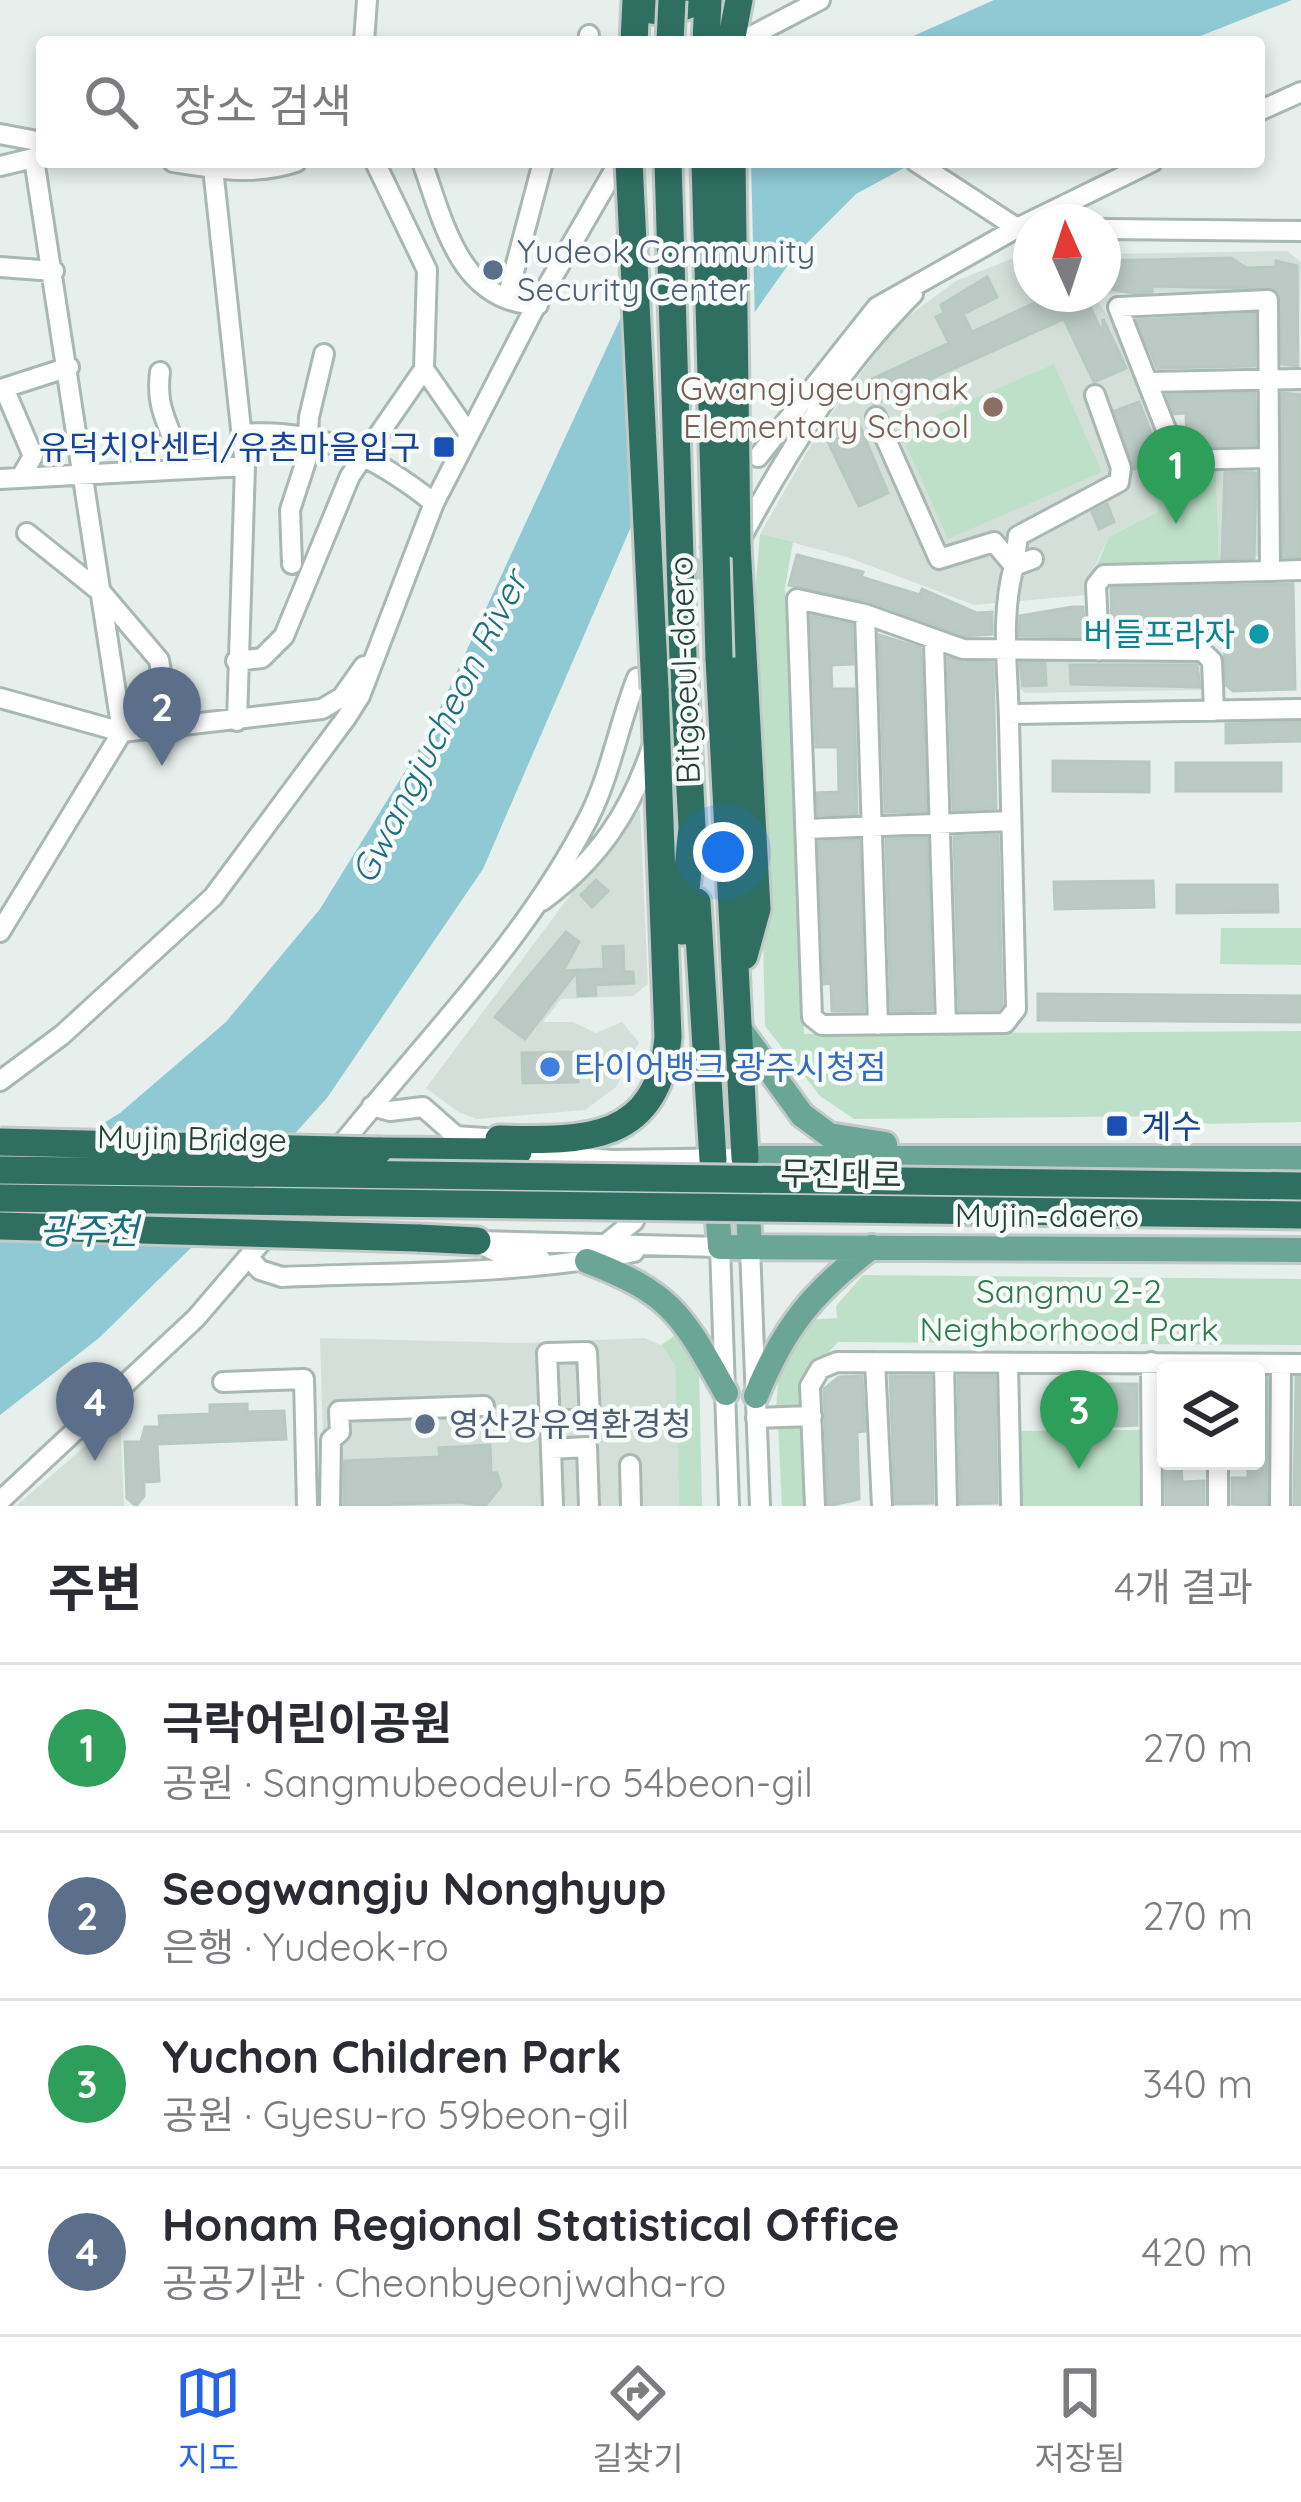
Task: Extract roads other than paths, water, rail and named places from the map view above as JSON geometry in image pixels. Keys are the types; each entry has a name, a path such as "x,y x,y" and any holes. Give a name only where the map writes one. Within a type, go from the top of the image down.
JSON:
{"highway":[{"path":"670,36 672,0"},
{"path":"634,36 636,3 652,12 684,8 698,0"},
{"path":"706,36 708,0"},
{"path":"736,36 739,0"},
{"path":"0,1142 381,1178 505,1146 591,1138 633,1118 650,1099 666,1059 656,736 646,684 629,168"},
{"name":"Bitgoeul-daero","path":"668,168 683,658 713,1160"},
{"name":"Bitgoeul-daero","path":"705,168 719,658 745,1159"},
{"path":"732,168 737,545 757,909 739,977"},
{"path":"505,1146 605,1144 638,1126 666,1091 680,1040 682,898 692,828"},
{"name":"Mujin Bridge","path":"0,1170 381,1178"},
{"name":"Mujin Bridge","path":"0,1198 381,1178"},
{"name":"무진대로","path":"381,1178 1301,1186"},
{"name":"무진대로","path":"381,1178 1301,1215"},
{"path":"0,1226 477,1241"}],"main road":[{"path":"739,1028 802,1114 829,1136 952,1155"},
{"name":"Mujin-daero","path":"745,1159 952,1155 1301,1158"},
{"path":"756,1407 778,1342 808,1303 872,1247 847,1237 834,1222 832,1197 838,1177 872,1156"},
{"name":"Bitgoeul-daero","path":"745,1159 750,1247"},
{"name":"Bitgoeul-daero","path":"713,1160 720,1247"},
{"name":"Mujin-daero","path":"720,1247 1301,1250"},
{"path":"587,1261 656,1291 676,1310 725,1393"}],"street":[{"path":"364,36 367,0"},
{"path":"748,36 820,0"},
{"path":"1265,109 1296,98"},
{"path":"0,134 36,152"},
{"path":"0,166 36,152"},
{"path":"0,932 122,732 38,168"},
{"path":"237,721 245,466 213,168 266,172 278,168"},
{"path":"236,661 262,658 284,636 363,452 424,369 427,270 378,168"},
{"path":"424,168 464,268 506,298 538,305"},
{"path":"506,298 541,168"},
{"path":"0,1081 62,1035 213,897 346,718 360,696 434,503 616,168"},
{"path":"926,168 1013,221"},
{"path":"1071,204 1140,168"},
{"path":"1121,229 1301,231"},
{"path":"758,457 877,307 1013,234"},
{"path":"0,267 54,271"},
{"path":"737,545 771,482 854,358 925,282"},
{"path":"1268,458 1178,460 1118,307 1268,300 1270,571"},
{"path":"292,564 290,510 324,354"},
{"path":"10,478 33,456 4,388 69,367"},
{"path":"424,369 469,434"},
{"path":"160,372 156,405 176,448 175,469"},
{"path":"1151,382 1301,379"},
{"path":"1095,395 1121,468 1119,482 1018,536 1023,562 1004,602 1007,652 1009,714 1016,1009 1005,1023 821,1025 812,1017 797,599 866,614 934,643 1007,652 1202,651 1212,662 1214,711"},
{"path":"876,417 939,560 994,542 1023,562"},
{"path":"243,434 285,430 363,452 434,503"},
{"path":"10,478 245,466"},
{"path":"27,533 103,594 159,660 171,729"},
{"path":"1100,651 1096,585 1104,575 1301,570"},
{"path":"866,614 878,1025"},
{"path":"934,643 946,1024"},
{"path":"0,698 122,732 308,713 334,704 376,647"},
{"path":"0,1501 131,1381 250,1259 436,1034 531,910 591,812 646,684"},
{"path":"1009,714 1301,709"},
{"path":"531,910 587,865 620,824 656,736"},
{"path":"806,829 1011,821"},
{"path":"0,892 19,900"},
{"path":"372,1106 390,1112 423,1107 456,1136 505,1146 612,1160 745,1159"},
{"path":"607,1243 634,1221 640,1205 637,1191 612,1160"},
{"path":"477,1241 504,1256 587,1261"},
{"path":"477,1241 720,1247 729,1506"},
{"path":"250,1259 260,1270 282,1277 431,1270 492,1273 662,1246"},
{"path":"750,1247 760,1506"},
{"path":"815,1506 811,1386 820,1369 837,1362 1157,1362"},
{"path":"875,1362 882,1506"},
{"path":"1151,1362 1152,1506"},
{"path":"944,1363 947,1506"},
{"path":"1008,1363 1011,1506"},
{"path":"1280,1506 1291,1364"},
{"path":"223,1382 304,1379 307,1506"},
{"path":"330,1506 331,1440 340,1432 339,1411 484,1406"},
{"path":"756,1407 812,1416"},
{"path":"550,1421 553,1506"},
{"path":"551,1449 587,1448 589,1506"},
{"path":"630,1465 631,1506"},
{"path":"1217,1506 1218,1470"}],"water":[{"path":"994,0 1292,0 1200,36 913,36"},
{"name":"광주천","path":"740,168 904,168 856,194 795,255 733,343 633,522 483,869 327,1098 197,1242 99,1338 0,1415 0,1187 120,1113 226,1022 320,909 427,736 621,317"}],"tunnel":[{"path":"654,647 713,540"}],"place":[{"name":"Yudeok Community Security Center","path":"493,270"},
{"name":"Gwangjugeungnak Elementary School","path":"993,407"},
{"name":"유덕치안센터/유촌마을입구","path":"444,447"},
{"name":"극락어린이공원","path":"1176,524"},
{"name":"버들프라자","path":"1259,634"},
{"name":"Seogwangju Nonghyup","path":"162,766"},
{"name":"타이어뱅크 광주시청점","path":"550,1067"},
{"name":"계수","path":"1117,1126"},
{"name":"영산강유역환경청","path":"425,1424"},
{"name":"Honam Regional Statistical Office","path":"95,1461"},
{"name":"Yuchon Children Park","path":"1079,1469"}],"water label":[{"name":"Gwangjucheon River","path":"439,727"}],"park label":[{"name":"Sangmu 2-2 Neighborhood Park","path":"1069,1310"}]}
